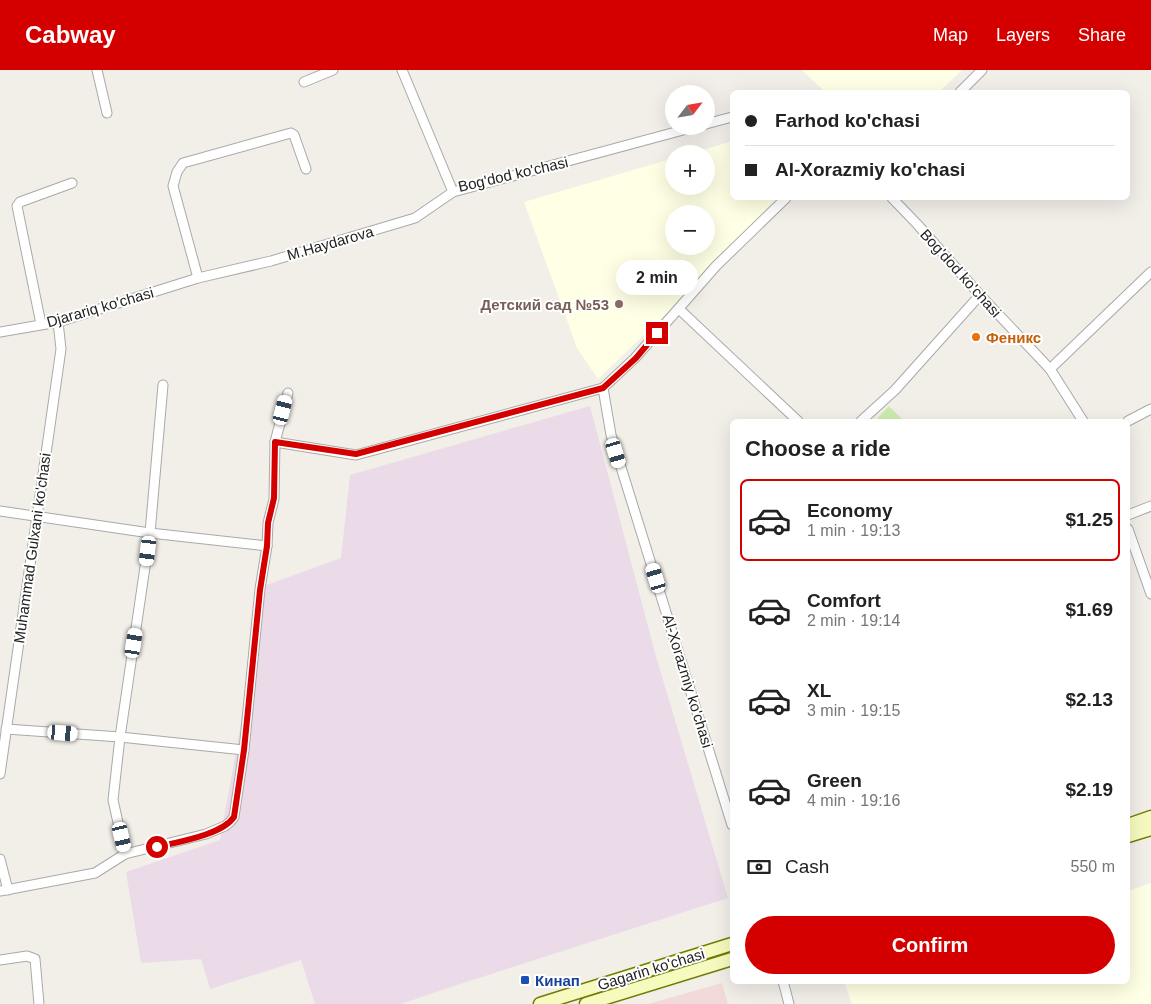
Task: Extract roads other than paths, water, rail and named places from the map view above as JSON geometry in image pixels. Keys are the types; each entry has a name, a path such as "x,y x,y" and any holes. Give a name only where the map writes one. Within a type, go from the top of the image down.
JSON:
{"main road":[{"path":"1130,823 1151,817"},
{"path":"1130,835 1151,829"},
{"name":"Gagarin ko'chasi","path":"540,1004 730,945"},
{"name":"Gagarin ko'chasi","path":"586,1004 730,960"}],"street":[{"path":"97,70 107,113"},
{"path":"304,82 333,70"},
{"name":"Bog'dod ko'chasi","path":"402,70 453,192 665,135"},
{"path":"962,90 982,70"},
{"path":"715,122 730,118"},
{"path":"198,278 173,186 177,172 183,163 291,133 294,135 306,169"},
{"path":"41,324 17,206 20,202 72,183"},
{"name":"M.Haydarova","path":"198,278 271,261 415,218 453,192"},
{"path":"275,442 356,454 603,388 636,358 716,266 784,200"},
{"name":"Bog'dod ko'chasi","path":"894,200 1050,369 1082,419"},
{"path":"1050,369 1151,272"},
{"name":"Djarariq ko'chasi","path":"0,332 58,322 198,278"},
{"path":"863,419 895,390 980,295"},
{"path":"679,309 796,419"},
{"name":"Muhammad Gulxani ko'chasi","path":"0,774 61,349 58,322"},
{"path":"125,854 113,800 120,737 150,533 163,385"},
{"name":"Al-Xorazmiy ko'chasi","path":"603,388 611,435 730,819"},
{"path":"0,859 4,891 96,874 125,854 206,834 230,822 234,817 244,750 268,523 274,498 275,442 288,394"},
{"path":"1130,421 1151,409"},
{"path":"1130,514 1151,506"},
{"path":"0,511 150,533 267,546"},
{"path":"1130,535 1151,594"},
{"path":"6,729 120,737 244,750"},
{"path":"0,960 27,956 35,959 39,1004"},
{"path":"784,984 789,1004"}],"place":[{"name":"Детский сад №53","path":"619,304"},
{"name":"Феникс","path":"976,337"},
{"name":"Кинап","path":"525,980"}]}
